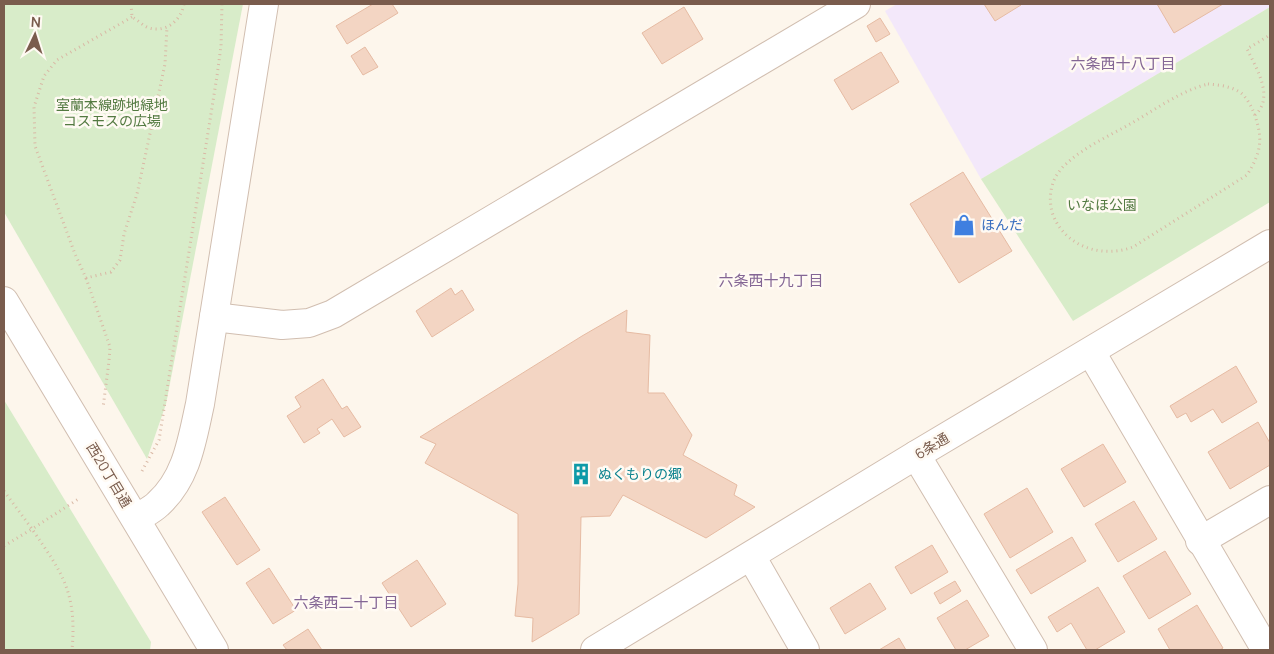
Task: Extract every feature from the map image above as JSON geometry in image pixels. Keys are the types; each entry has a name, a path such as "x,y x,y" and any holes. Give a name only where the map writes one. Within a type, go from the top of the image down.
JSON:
{"street":[{"path":"136,520 159,503 178,479 188,458 200,404 264,4"},
{"path":"214,317 282,325 308,324 333,314 856,4"},
{"name":"6条通","path":"595,650 916,455 1270,244"},
{"name":"西20丁目通","path":"4,301 214,650"},
{"path":"1091,352 1266,650"},
{"path":"916,455 1033,650"},
{"path":"1200,540 1270,500"},
{"path":"751,556 805,650"}],"path":[{"path":"131,4 132,17"},
{"path":"132,17 148,27 157,29 167,27 174,24 180,17 184,4"},
{"path":"141,473 159,440 217,76 221,46 222,4"},
{"path":"103,408 110,347 86,278 75,254 35,146 34,107 44,76 57,60 132,17"},
{"path":"86,278 111,272 120,260 124,234 137,194 165,64 167,27"},
{"path":"1255,115 1263,110 1268,100 1268,93 1267,87 1247,49 1270,36"},
{"path":"1208,84 1234,90 1242,94 1248,101 1255,115 1261,135 1256,157 1247,175 1133,247 1121,252 1097,250 1073,242 1056,224 1049,203 1056,176 1065,165 1082,151 1188,91 1208,84"},
{"path":"4,491 58,567 66,584 72,604 72,650"},
{"path":"4,546 80,498"}],"shaded area":[{"path":"897,4 1270,4 1270,7 981,179 885,11"}],"green space":[{"name":"室蘭本線跡地緑地 コスモスの広場","path":"5,4 243,4 166,404 147,459 4,212"},
{"name":"いなほ公園","path":"1270,7 1270,202 1073,321 981,179"},
{"path":"4,400 151,642 150,650 4,650"}],"building":[{"path":"373,4 392,4 398,13 347,44 336,26"},
{"path":"984,4 1020,4 1021,5 995,21"},
{"path":"1157,4 1223,4 1174,33"},
{"path":"684,7 703,39 662,64 642,33"},
{"path":"880,18 890,34 876,42 867,26"},
{"path":"365,47 378,67 363,75 351,56"},
{"path":"881,52 899,82 852,110 834,80"},
{"path":"963,172 1012,251 959,283 910,204"},
{"path":"451,288 455,295 462,290 474,310 432,337 416,311"},
{"name":"ぬくもりの郷","path":"627,310 626,332 650,335 648,393 664,393 692,435 683,455 737,485 734,495 755,507 706,538 623,495 610,516 581,517 579,614 532,642 533,618 515,616 518,584 518,514 425,463 436,444 420,437"},
{"path":"1236,366 1257,402 1222,423 1213,409 1191,422 1186,413 1177,418 1170,406"},
{"path":"323,379 342,409 347,406 361,427 344,437 332,419 317,429 320,433 304,443 287,416 301,407 295,397"},
{"path":"1258,422 1270,443 1270,465 1230,489 1208,452"},
{"path":"1103,444 1126,482 1084,507 1061,469"},
{"path":"1027,488 1053,532 1010,558 984,514"},
{"path":"225,497 260,550 237,565 202,512"},
{"path":"1134,501 1157,539 1118,562 1095,524"},
{"path":"1072,537 1086,561 1031,594 1016,570"},
{"path":"932,545 948,572 911,594 895,567"},
{"path":"1165,551 1191,594 1149,619 1123,576"},
{"path":"417,560 446,604 411,627 382,583"},
{"path":"269,568 296,610 273,624 246,583"},
{"path":"955,581 961,591 940,604 934,593"},
{"path":"870,583 886,609 845,634 830,608"},
{"path":"1098,587 1125,632 1095,650 1087,650 1071,623 1057,632 1048,617"},
{"path":"967,600 989,636 965,650 956,650 937,618"},
{"path":"1197,605 1223,648 1220,650 1170,650 1158,629"},
{"path":"308,629 322,650 287,650 283,645"},
{"path":"899,638 906,650 879,650"}],"place":[{"name":"ほんだ","path":"964,225"},
{"name":"ぬくもりの郷","path":"581,474"}],"district":[{"name":"六条西十八丁目","path":"1123,64"},
{"name":"六条西十九丁目","path":"771,281"},
{"name":"六条西二十丁目","path":"346,603"}]}
